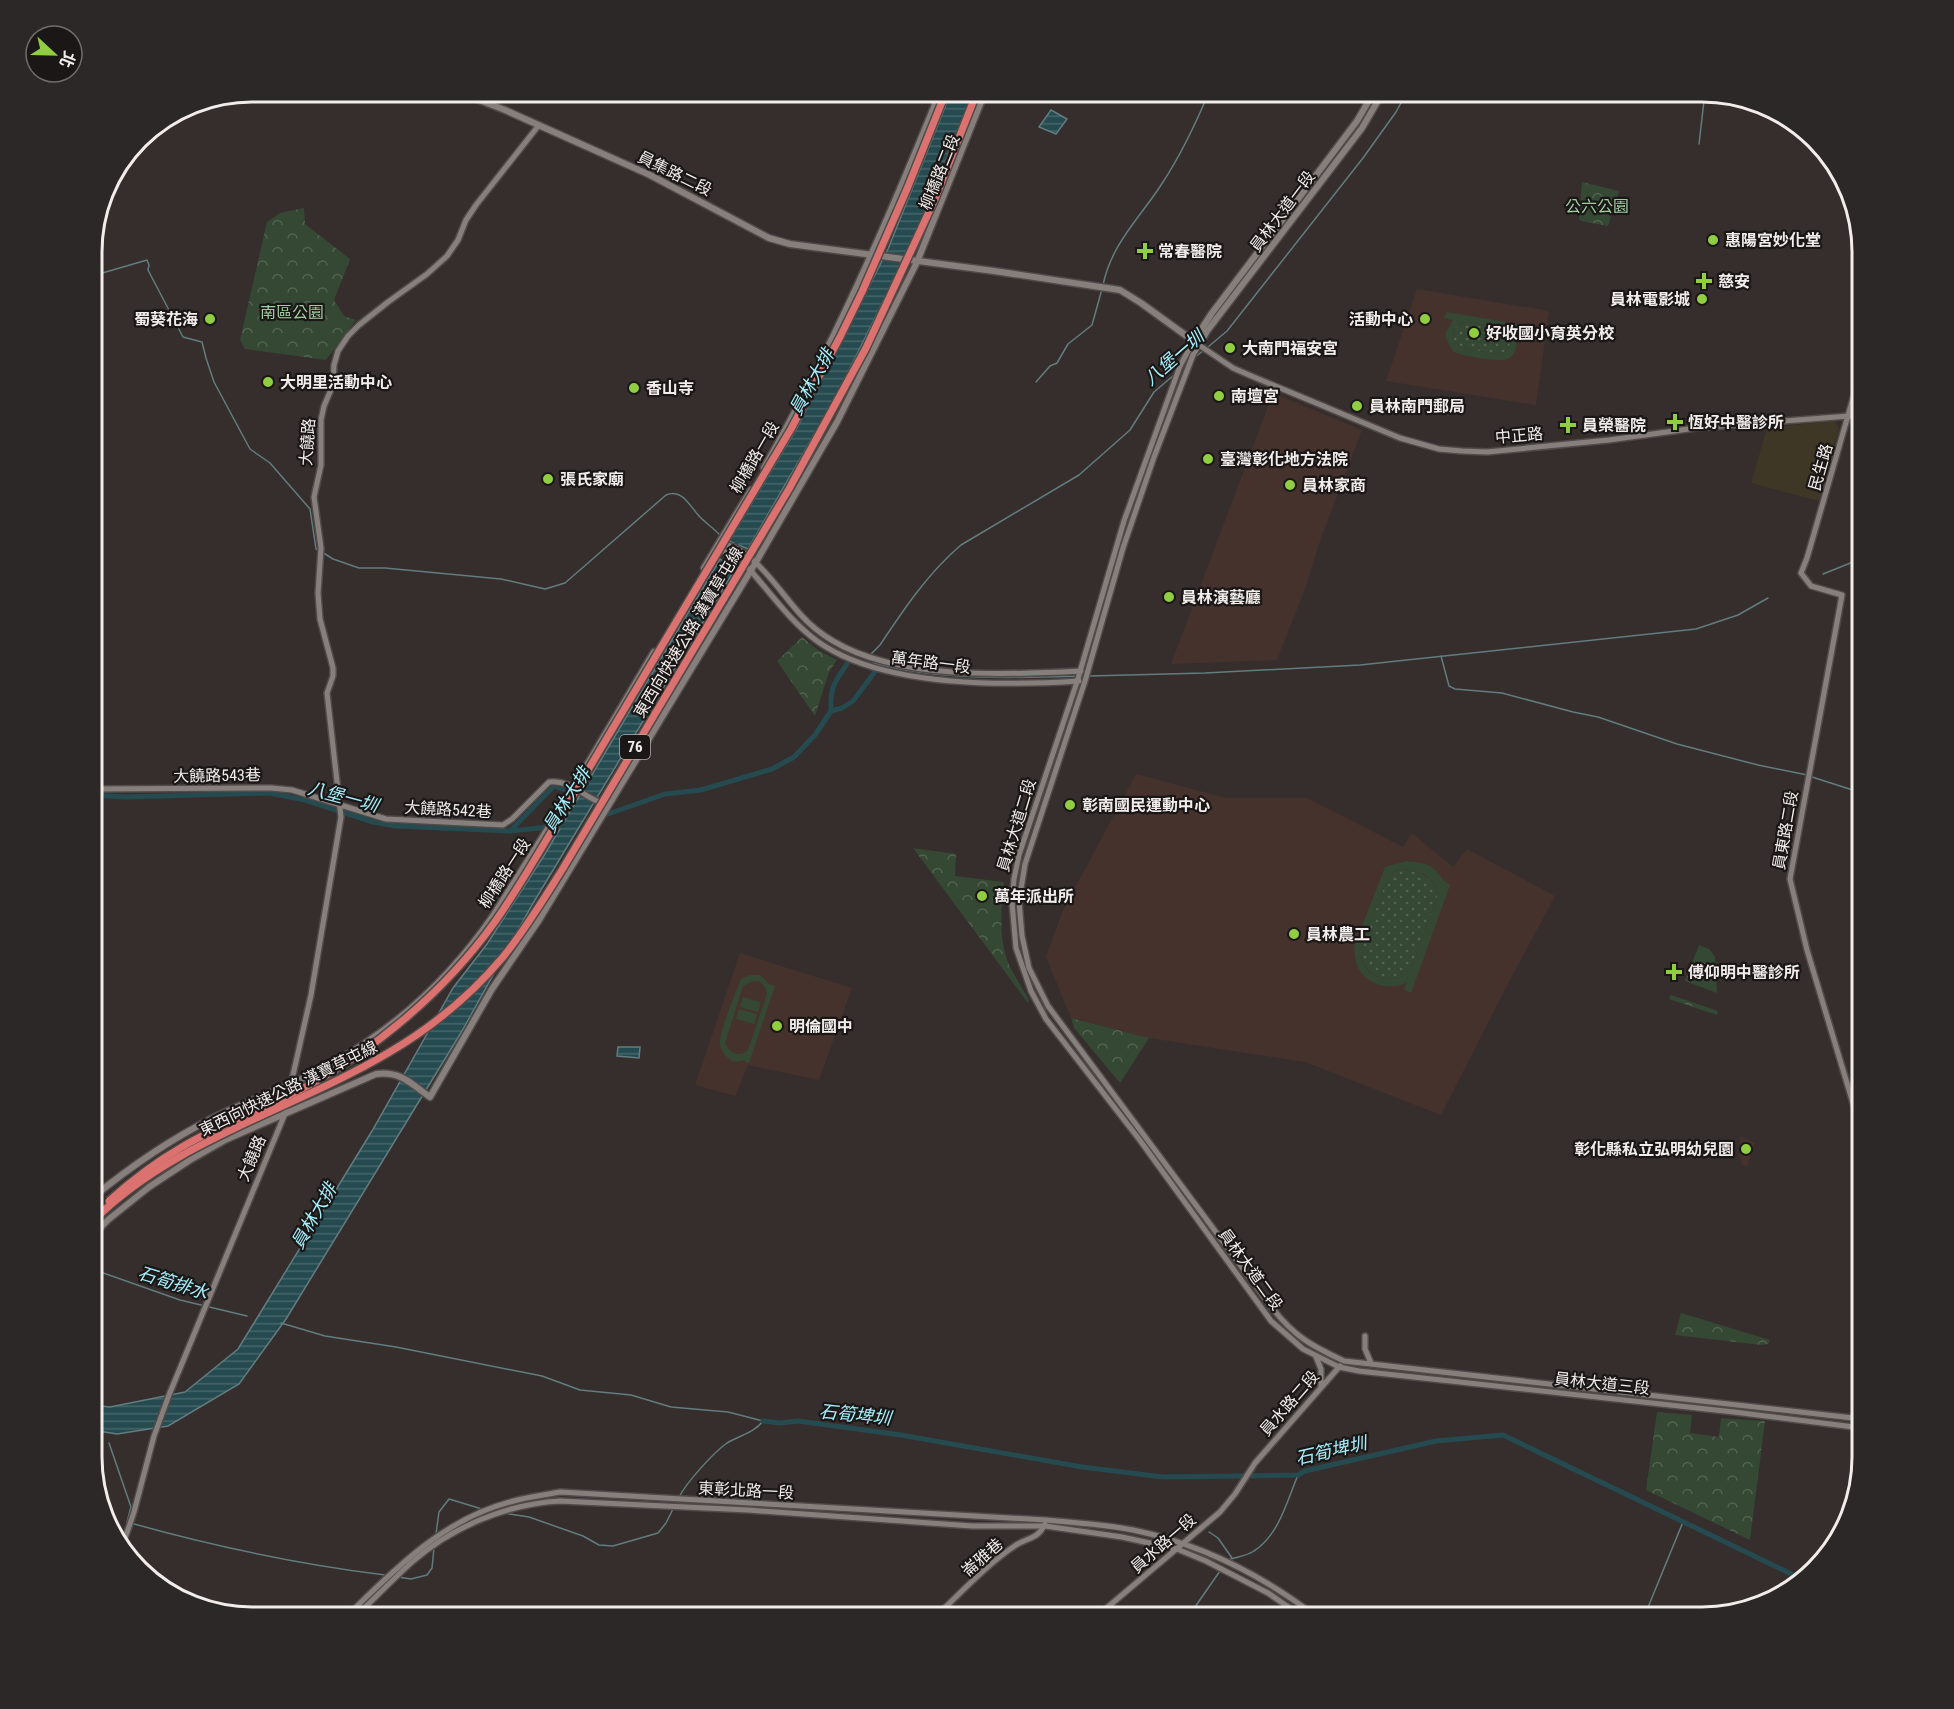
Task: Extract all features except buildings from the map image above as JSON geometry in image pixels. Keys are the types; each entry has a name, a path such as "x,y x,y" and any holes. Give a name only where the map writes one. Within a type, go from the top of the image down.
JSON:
{"highway":[{"name":"東西向快速公路 漢寶草屯線","path":"102,1207 140,1175 182,1147 301,1089 378,1039 400,1023 436,990 488,931 538,854 791,429 862,292 908,189 942,102"},
{"name":"東西向快速公路 漢寶草屯線","path":"102,1213 144,1179 187,1154 389,1053 426,1029 459,1002 503,957 562,870 816,440 866,348 898,280 973,102"}],"main road":[{"name":"員集路二段","path":"483,102 674,187 769,238 790,244 917,262"},
{"name":"柳橋路二段","path":"872,256 936,102"},
{"name":"柳橋路二段","path":"917,262 981,102"},
{"name":"員林大道一段","path":"1196,344 1212,313 1357,121 1368,102"},
{"name":"員林大道一段","path":"1196,344 1362,128 1377,102"},
{"name":"柳橋路一段","path":"102,1190 153,1152 188,1131 329,1065 383,1031 417,1003 479,936 574,787 788,427 872,256"},
{"path":"102,1227 149,1186 225,1140 375,1074 399,1075 430,1097 492,989 538,920 751,571 837,422 917,262 1120,290 1196,344"}],"street":[{"name":"大饒路","path":"125,1537 154,1436 169,1393 284,1116 311,995 341,817 327,693 333,676 333,668 320,619 318,593 321,548 314,498 321,465 321,420 333,385 338,351 348,336 388,302 428,274 447,256 458,240 466,220 539,125"},
{"name":"中正路","path":"1196,344 1233,368 1249,375 1400,438 1439,449 1487,452 1609,440 1696,428 1852,416"},
{"name":"員林大道二段","path":"1196,344 1180,366 1147,455 1116,546 1077,682 1019,855 1012,902 1016,948 1031,991 1046,1019 1139,1139 1271,1321 1303,1349 1339,1366"},
{"name":"員林大道二段","path":"1196,344 1123,548 1085,681 1029,850 1021,881 1020,922 1029,968 1048,1006 1286,1325 1303,1341 1344,1361"},
{"name":"民生路","path":"1842,596 1810,586 1801,573 1852,402"},
{"path":"1147,455 1155,457"},
{"name":"萬年路一段","path":"1085,681 1004,683 958,681 882,670 850,659 826,647 803,630 751,571 742,562 722,551 718,544 726,544 756,562 808,622 832,640 855,651 912,667 975,674 1088,671"},
{"name":"員東路二段","path":"1842,596 1790,879 1807,950 1852,1100"},
{"name":"大饒路542巷","path":"340,804 386,819 503,825 549,782 574,787"},
{"path":"574,787 600,803 609,805"},
{"name":"大饒路543巷","path":"102,789 271,788 292,790 340,804"},
{"path":"1365,1336 1365,1349 1371,1363"},
{"path":"1316,1356 1321,1369 1321,1386"},
{"name":"員林大道三段","path":"1344,1361 1852,1418"},
{"name":"員水路二段","path":"1241,1482 1344,1361"},
{"name":"員林大道三段","path":"1339,1366 1359,1371 1852,1427"},
{"name":"員水路一段","path":"1108,1607 1220,1512 1235,1494 1241,1482"},
{"name":"東彰北路一段","path":"356,1607 411,1554 461,1521 510,1502 560,1492 1134,1530 1183,1544 1231,1563 1302,1607"},
{"name":"東彰北路一段","path":"365,1607 413,1561 464,1526 509,1510 560,1501 748,1510 972,1526 1046,1523 1177,1549 1228,1571 1289,1607"},
{"name":"崙雅巷","path":"946,1607 999,1558 1018,1544 1037,1536 1046,1523"}],"shaded area":[{"name":"好收國小育英分校","path":"1417,289 1549,311 1536,405 1386,381"},
{"name":"員林家商","path":"1273,393 1362,430 1320,541 1305,589 1277,660 1171,664"},
{"path":"1835,421 1839,428 1819,501 1751,483 1767,428"},
{"name":"員林農工","path":"1136,774 1226,798 1307,798 1403,847 1412,833 1453,867 1467,849 1555,896 1441,1115 1305,1062 1149,1038 1071,1018 1046,957 1063,910"},
{"name":"明倫國中","path":"740,953 852,988 819,1080 748,1065 735,1096 695,1085"},
{"name":"彰化縣私立弘明幼兒園","path":"1740,1137 1755,1143 1747,1166 1742,1165"}],"green space":[{"path":"1371,102 1374,102 1359,128 1297,208 1312,185 1358,124"},
{"name":"公六公園","path":"1582,182 1619,191 1608,226 1579,219"},
{"name":"南區公園","path":"304,208 305,224 350,259 334,300 344,316 356,320 326,360 245,349 240,340 267,222 280,213"},
{"path":"1447,312 1523,325 1522,329 1513,329 1517,342 1513,355 1504,360 1494,360 1453,351 1445,334 1453,320 1444,318","holes":["1467,322 1503,327 1511,338 1509,347 1498,354 1463,347 1453,338 1456,326"]},
{"path":"1467,322 1503,327 1511,335 1509,347 1504,352 1495,354 1459,345 1453,338 1453,333 1456,326"},
{"path":"802,637 818,650 837,660 829,672 815,716 777,661"},
{"path":"913,848 956,854 955,876 1004,882 1001,915 1006,957 1029,1000 1028,1003"},
{"path":"1406,861 1424,864 1436,870 1450,885 1411,993 1404,990 1407,982 1395,986 1376,983 1364,976 1357,965 1354,947 1385,867","holes":["1402,869 1425,875 1430,879 1438,895 1410,971 1403,976 1387,979 1372,974 1362,961 1360,952 1388,877"]},
{"path":"1402,869 1414,871 1430,879 1438,895 1410,971 1403,976 1387,979 1372,974 1362,961 1360,952 1388,877"},
{"path":"1699,945 1709,949 1715,957 1717,993 1685,981"},
{"path":"750,975 760,975 769,984 775,986 749,1063 745,1060 734,1062 723,1052 720,1044 725,1022 741,979","holes":["759,981 765,987 767,994 748,1050 741,1054 735,1053 725,1043 743,986"]},
{"path":"1671,995 1718,1011 1717,1015 1669,999"},
{"path":"743,997 761,1002 758,1012 740,1007"},
{"path":"739,1009 757,1014 754,1024 736,1019"},
{"path":"1071,1018 1149,1038 1120,1083 1074,1028"},
{"path":"1681,1313 1770,1340 1768,1344 1761,1345 1675,1335"},
{"path":"1657,1412 1692,1415 1690,1433 1719,1437 1721,1418 1765,1421 1750,1540 1646,1490"}],"water":[{"path":"947,102 969,102 913,242 834,400 748,549 729,541 797,428 888,249"},
{"path":"1051,110 1067,119 1056,134 1039,127"},
{"path":"720,559 735,569 532,905 462,1031 286,1319 239,1384 168,1426 117,1434 102,1432 102,1406 110,1407 185,1392 238,1349 372,1131 453,988 487,944 545,854"},
{"path":"618,1047 640,1047 639,1058 617,1056"}],"waterway":[{"path":"1103,285 1107,270 1120,243 1170,171 1204,102"},
{"name":"八堡一圳","path":"1208,347 1227,331 1363,158 1402,102"},
{"path":"1699,144 1704,102"},
{"path":"102,273 147,260 148,270 183,337 202,342 214,382 250,449 270,463 310,509 318,550"},
{"path":"1036,382 1050,366 1057,363 1068,344 1092,325 1102,289"},
{"name":"八堡一圳","path":"1194,358 1204,350"},
{"name":"八堡一圳","path":"871,654 880,645 917,592 949,556 961,545 1079,475 1130,430 1154,392 1174,375"},
{"path":"322,552 333,559 359,568 385,568 501,579 545,589 565,583 666,495 682,496 719,534"},
{"name":"員林大排","path":"723,568 736,545"},
{"path":"1823,574 1852,562"},
{"path":"1089,676 1360,665 1696,629 1738,615 1768,598"},
{"path":"1441,656 1449,686 1455,689 1502,693 1598,717 1677,744 1807,775"},
{"path":"873,663 951,676 1004,678 1084,676"},
{"name":"八堡一圳","path":"831,711 834,686 847,664"},
{"name":"八堡一圳","path":"604,811 608,814 665,794 701,790 772,769 794,757 815,735 831,711 842,708 853,701 874,673"},
{"path":"1812,777 1852,790"},
{"name":"八堡一圳","path":"102,796 269,793 305,800 373,822 396,826 510,831 554,786 568,791"},
{"path":"510,831 568,825"},
{"name":"石筍排水","path":"102,1273 180,1300 247,1316"},
{"path":"281,1323 325,1336 396,1347 542,1376 580,1390 631,1395 671,1407 728,1412 763,1421 721,1448 694,1476 679,1497"},
{"name":"石筍埤圳","path":"763,1421 780,1423 798,1421 901,1435 1082,1467 1163,1477 1298,1475 1305,1471 1436,1441 1503,1435 1794,1575"},
{"path":"109,1443 131,1507 127,1522 255,1553 385,1575"},
{"path":"1227,1560 1251,1553 1270,1536 1281,1517 1298,1475"},
{"path":"436,1534 439,1512 449,1499 482,1509"},
{"path":"504,1513 529,1517 583,1536 599,1545 613,1546 658,1533 673,1509"},
{"path":"1648,1607 1683,1522"},
{"path":"1209,1532 1218,1538 1232,1558"},
{"path":"398,1577 411,1579 427,1575 432,1568 434,1548"},
{"path":"1195,1607 1220,1571"}],"place":[{"name":"惠陽宮妙化堂","path":"1713,240"},
{"name":"常春醫院","path":"1145,251"},
{"name":"慈安","path":"1704,281"},
{"name":"員林電影城","path":"1702,299"},
{"name":"蜀葵花海","path":"210,319"},
{"name":"活動中心","path":"1425,319"},
{"name":"好收國小育英分校","path":"1474,333"},
{"name":"大南門福安宮","path":"1230,348"},
{"name":"大明里活動中心","path":"268,382"},
{"name":"香山寺","path":"634,388"},
{"name":"南壇宮","path":"1219,396"},
{"name":"員林南門郵局","path":"1357,406"},
{"name":"恆好中醫診所","path":"1675,422"},
{"name":"員榮醫院","path":"1568,425"},
{"name":"臺灣彰化地方法院","path":"1208,459"},
{"name":"張氏家廟","path":"548,479"},
{"name":"員林家商","path":"1290,485"},
{"name":"員林演藝廳","path":"1169,597"},
{"name":"彰南國民運動中心","path":"1070,805"},
{"name":"萬年派出所","path":"982,896"},
{"name":"員林農工","path":"1294,934"},
{"name":"傅仰明中醫診所","path":"1674,972"},
{"name":"明倫國中","path":"777,1026"},
{"name":"彰化縣私立弘明幼兒園","path":"1746,1149"}]}
